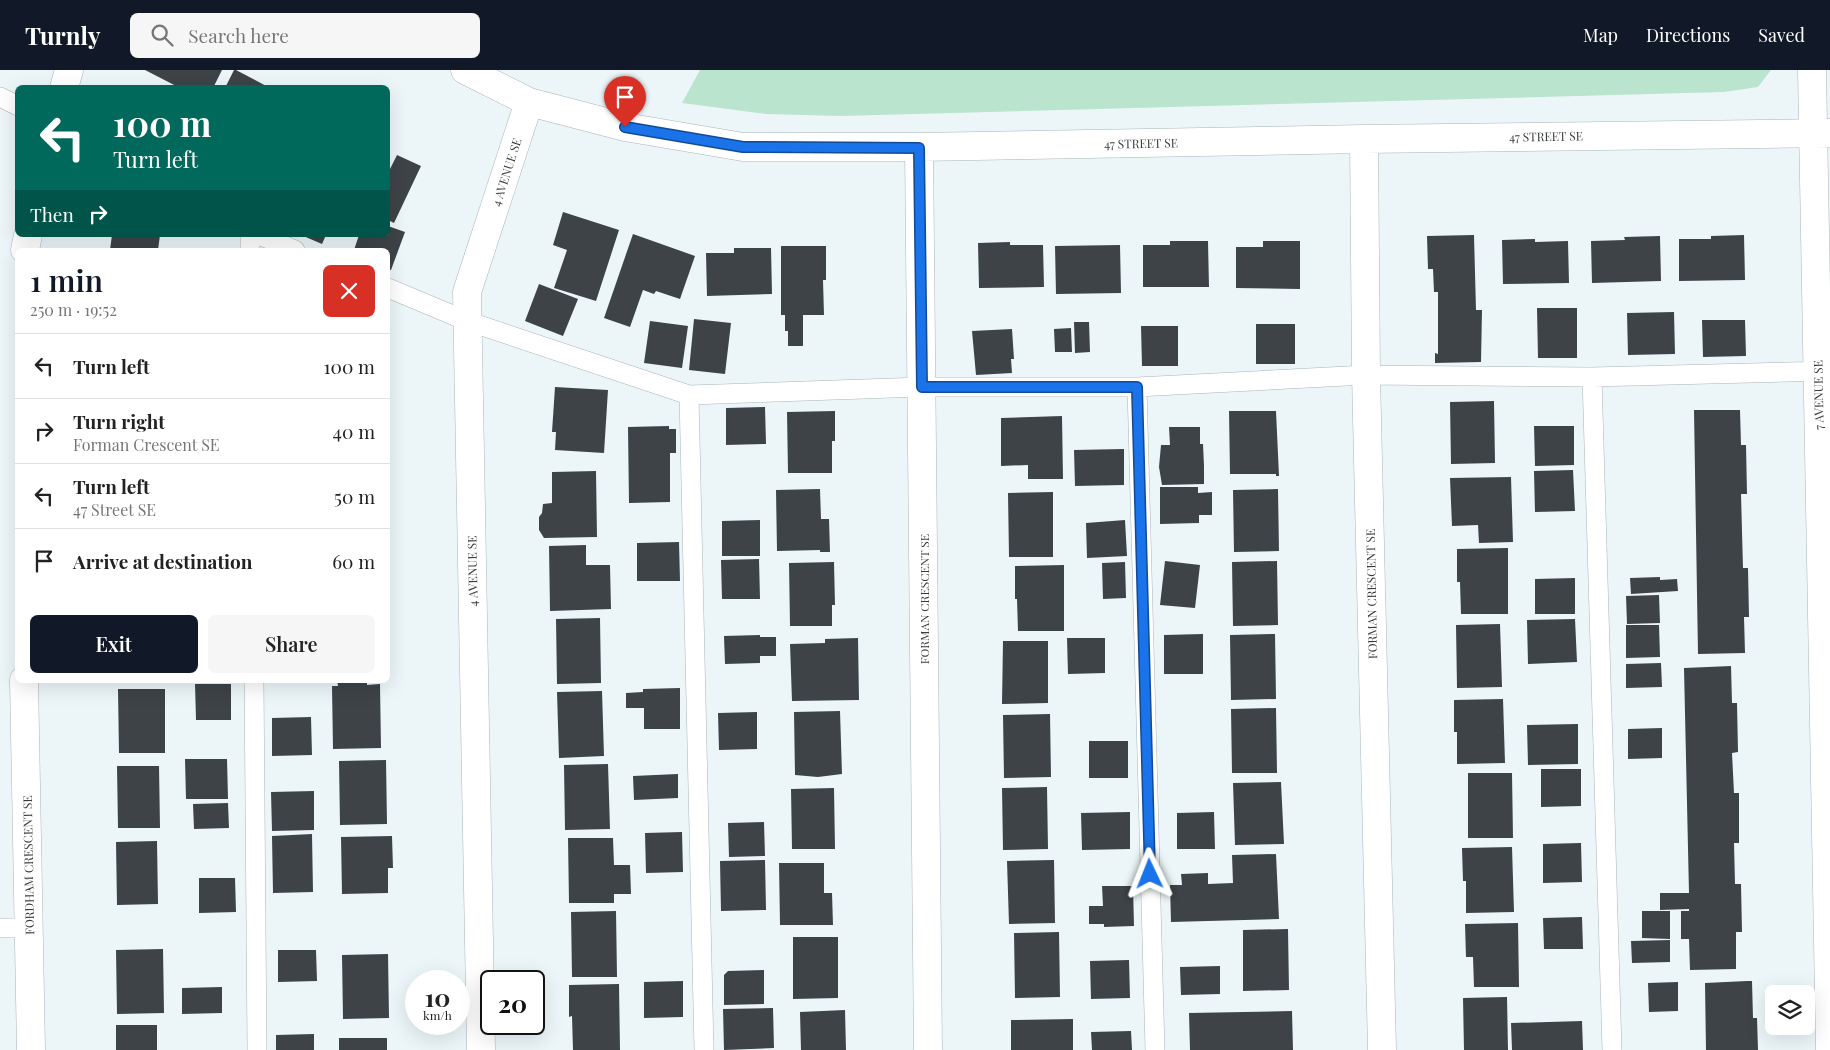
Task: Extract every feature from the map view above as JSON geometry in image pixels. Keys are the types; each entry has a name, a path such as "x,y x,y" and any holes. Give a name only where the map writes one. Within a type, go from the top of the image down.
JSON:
{"street":[{"path":"65,85 69,70"},
{"name":"47 STREET SE","path":"465,70 529,102 625,127 743,147 919,148 1364,139 1822,133"},
{"name":"7 AVENUE SE","path":"1812,70 1822,133 1830,1050"},
{"name":"4 AVENUE SE","path":"481,1050 467,292 529,102"},
{"name":"FORMAN CRESCENT SE","path":"1364,139 1366,375 1382,1050"},
{"name":"FORMAN CRESCENT SE","path":"919,148 928,1050"},
{"name":"FORDHAM CRESCENT SE","path":"24,683 31,1050"}],"lane":[{"path":"0,97 15,104"},
{"path":"264,237 290,248"},
{"path":"390,289 467,321 689,395 922,387 1137,387 1366,375 1592,377 1824,371"},
{"path":"1592,377 1612,1050"},
{"path":"1137,387 1155,1050"},
{"path":"689,395 704,1050"},
{"path":"254,683 257,1050"},
{"path":"0,928 29,928"}],"green space":[{"path":"700,70 1771,70 1758,87 1724,92 841,116 766,114 682,103"}],"building":[{"path":"145,70 222,70 214,85 174,85"},
{"path":"234,70 236,70 264,85 226,85"},
{"path":"397,155 421,166 394,223 390,221 390,169"},
{"path":"563,212 619,230 596,301 554,288 567,250 553,245"},
{"path":"390,227 405,232 391,270 390,248 355,248 358,237 390,237"},
{"path":"633,234 695,256 680,299 656,291 654,294 643,290 630,327 604,318"},
{"path":"1474,235 1476,310 1482,310 1481,362 1435,363 1435,353 1438,354 1438,292 1434,292 1433,269 1428,269 1427,236"},
{"path":"1744,235 1745,280 1679,281 1679,239 1711,239 1711,236"},
{"path":"1660,236 1661,281 1592,283 1591,241 1625,240 1624,237"},
{"path":"112,237 160,237 158,248 110,248"},
{"path":"306,237 325,237 322,244"},
{"path":"1535,239 1535,242 1568,241 1569,283 1503,284 1502,240"},
{"path":"1170,241 1208,241 1209,287 1143,287 1143,245 1170,245"},
{"path":"1263,241 1300,241 1300,289 1236,288 1236,247 1263,247"},
{"path":"1010,242 1010,245 1043,245 1044,287 979,288 978,243"},
{"path":"1120,245 1121,293 1056,294 1055,246"},
{"path":"781,246 826,246 826,280 823,280 824,315 803,315 803,346 788,346 788,331 785,331 785,315 781,315"},
{"path":"734,248 771,248 772,294 707,296 706,253 734,253"},
{"path":"539,284 578,299 563,336 525,321"},
{"path":"1537,308 1577,308 1577,358 1538,358"},
{"path":"1674,312 1675,354 1628,355 1627,313"},
{"path":"694,319 731,323 725,374 689,370"},
{"path":"1702,320 1745,320 1746,356 1703,357"},
{"path":"650,321 688,326 682,368 644,363"},
{"path":"1074,322 1089,322 1090,352 1075,353"},
{"path":"1256,324 1295,324 1295,364 1256,364"},
{"path":"1141,326 1178,326 1178,366 1142,366"},
{"path":"1071,328 1072,352 1055,352 1054,329"},
{"path":"1012,329 1014,359 1011,359 1012,373 976,375 972,331"},
{"path":"555,387 608,390 604,453 555,450 556,432 552,432"},
{"path":"1494,401 1495,463 1451,464 1450,402"},
{"path":"765,407 766,444 726,445 726,408"},
{"path":"1694,410 1740,410 1741,445 1746,445 1747,494 1741,494 1743,568 1748,568 1749,617 1744,617 1745,653 1698,654"},
{"path":"835,411 835,441 832,441 832,473 788,473 787,412"},
{"path":"1229,411 1276,411 1279,476 1276,476 1276,474 1230,474"},
{"path":"1062,416 1063,479 1028,479 1028,465 1001,466 1001,418"},
{"path":"669,426 669,429 676,429 676,453 670,453 670,502 629,503 628,427"},
{"path":"1534,426 1574,426 1574,465 1535,466"},
{"path":"1169,427 1200,427 1200,444 1203,444 1204,484 1162,485 1159,467 1161,445 1170,445"},
{"path":"1124,449 1124,485 1075,486 1074,450"},
{"path":"1573,470 1575,511 1535,512 1534,471"},
{"path":"596,471 597,537 544,538 539,530 539,517 542,513 543,504 552,503 552,472"},
{"path":"1511,477 1513,542 1479,543 1478,525 1452,526 1450,478"},
{"path":"1160,487 1198,487 1198,493 1212,492 1212,515 1199,515 1199,523 1160,524"},
{"path":"820,489 821,519 829,519 830,552 820,552 820,550 777,551 776,490"},
{"path":"1278,489 1279,551 1234,552 1233,490"},
{"path":"1053,492 1053,557 1009,557 1008,493"},
{"path":"760,520 760,556 722,556 722,521"},
{"path":"1125,520 1127,556 1087,558 1086,523"},
{"path":"679,542 680,581 637,581 637,543"},
{"path":"586,545 586,565 610,565 611,609 550,611 549,546"},
{"path":"1508,548 1508,614 1461,614 1460,582 1457,582 1457,549"},
{"path":"759,559 760,599 722,599 721,560"},
{"path":"1165,561 1200,565 1195,608 1160,605"},
{"path":"1277,561 1278,625 1233,626 1232,562"},
{"path":"834,562 835,605 832,605 832,626 790,626 789,563"},
{"path":"1125,562 1126,598 1103,599 1102,563"},
{"path":"1064,565 1064,631 1018,631 1017,599 1015,599 1015,566"},
{"path":"1660,577 1660,580 1677,579 1678,591 1631,594 1630,578"},
{"path":"1575,578 1575,614 1535,614 1535,579"},
{"path":"1659,595 1660,623 1627,624 1626,596"},
{"path":"600,618 601,683 557,684 556,619"},
{"path":"1575,619 1577,662 1528,664 1527,620"},
{"path":"1500,624 1502,687 1457,688 1456,625"},
{"path":"1626,625 1659,625 1660,657 1626,658"},
{"path":"1203,634 1203,674 1164,674 1164,635"},
{"path":"1275,634 1276,699 1231,700 1230,635"},
{"path":"760,635 760,637 776,637 776,656 760,656 760,663 725,664 724,636"},
{"path":"858,638 859,700 792,701 790,644 825,643 825,639"},
{"path":"1067,638 1105,638 1105,673 1068,674"},
{"path":"1003,641 1048,641 1048,703 1002,704"},
{"path":"1661,663 1662,687 1626,688 1626,664"},
{"path":"1731,666 1732,703 1737,703 1738,752 1732,753 1734,793 1739,793 1739,843 1734,843 1735,884 1741,884 1742,932 1736,932 1736,969 1690,970 1689,939 1681,939 1681,911 1689,911 1689,909 1660,910 1660,893 1689,893 1684,668"},
{"path":"338,683 380,684 381,748 333,749 332,686 338,686"},
{"path":"195,684 231,684 231,720 196,720"},
{"path":"680,688 680,729 644,729 644,708 626,708 626,693 643,692 643,689"},
{"path":"118,689 165,689 165,753 119,753"},
{"path":"602,691 604,756 559,758 557,692"},
{"path":"1503,699 1505,763 1457,764 1454,700"},
{"path":"1276,708 1277,773 1232,773 1231,709"},
{"path":"840,711 842,774 818,777 795,775 794,712"},
{"path":"757,712 757,749 719,750 718,713"},
{"path":"1050,714 1051,777 1004,778 1003,715"},
{"path":"311,717 312,755 272,756 272,718"},
{"path":"1578,724 1578,764 1528,765 1527,725"},
{"path":"1662,728 1662,758 1628,759 1628,729"},
{"path":"1089,741 1128,741 1128,778 1089,778"},
{"path":"185,759 227,759 228,799 186,799"},
{"path":"386,760 387,824 340,825 339,761"},
{"path":"608,764 610,829 565,830 564,765"},
{"path":"117,766 159,766 160,828 118,828"},
{"path":"1541,769 1581,769 1581,806 1541,807"},
{"path":"1468,773 1512,773 1513,838 1468,838"},
{"path":"678,774 678,798 634,800 633,776"},
{"path":"1281,782 1284,844 1235,845 1233,783"},
{"path":"1047,787 1048,849 1003,850 1002,788"},
{"path":"834,788 835,849 792,849 791,789"},
{"path":"314,791 314,830 272,831 271,792"},
{"path":"228,803 229,828 194,829 193,804"},
{"path":"1130,812 1130,849 1082,850 1081,813"},
{"path":"1214,812 1215,849 1177,849 1177,813"},
{"path":"764,822 765,856 729,857 728,823"},
{"path":"682,832 683,872 646,873 645,833"},
{"path":"312,834 313,892 273,893 272,836"},
{"path":"392,836 393,868 388,868 388,893 342,894 341,837"},
{"path":"568,838 613,838 614,865 630,865 631,894 614,894 614,903 569,903"},
{"path":"157,841 158,904 117,905 116,842"},
{"path":"1581,843 1582,882 1543,883 1543,844"},
{"path":"1512,847 1514,912 1466,913 1466,881 1463,881 1462,848"},
{"path":"1276,854 1279,919 1171,922 1170,885 1182,885 1181,874 1208,873 1208,884 1233,883 1232,855"},
{"path":"765,860 766,910 721,911 720,861"},
{"path":"1054,860 1055,923 1009,924 1007,861"},
{"path":"779,863 824,863 824,893 832,893 833,925 780,925"},
{"path":"199,878 235,878 236,912 199,913"},
{"path":"1102,886 1133,886 1134,926 1104,927 1104,924 1089,924 1089,906 1103,906"},
{"path":"616,911 617,977 572,977 571,912"},
{"path":"1642,911 1670,911 1670,939 1642,938"},
{"path":"1582,917 1583,949 1544,949 1543,918"},
{"path":"1518,923 1519,987 1474,987 1473,957 1466,957 1465,924"},
{"path":"1288,929 1289,990 1243,991 1243,930"},
{"path":"1059,932 1060,997 1015,998 1014,933"},
{"path":"793,937 838,937 838,998 793,999"},
{"path":"1670,940 1670,962 1632,963 1631,941"},
{"path":"163,949 164,1013 117,1014 116,950"},
{"path":"278,950 316,950 317,981 278,982"},
{"path":"388,954 389,1018 343,1019 342,955"},
{"path":"1129,960 1130,998 1091,999 1090,961"},
{"path":"1220,966 1220,994 1181,995 1180,967"},
{"path":"764,970 764,1004 724,1005 724,975 728,971"},
{"path":"683,981 683,1017 644,1018 644,982"},
{"path":"1752,981 1753,1018 1757,1018 1758,1050 1706,1050 1705,983"},
{"path":"1678,982 1678,1011 1649,1012 1648,983"},
{"path":"619,984 620,1050 573,1050 572,1016 569,1017 569,985"},
{"path":"222,987 222,1013 182,1014 182,988"},
{"path":"1507,997 1508,1050 1464,1050 1463,998"},
{"path":"773,1008 774,1048 724,1050 723,1009"},
{"path":"845,1010 846,1050 801,1050 800,1012"},
{"path":"1292,1011 1293,1050 1190,1050 1189,1013"},
{"path":"1073,1019 1073,1050 1011,1050 1011,1020"},
{"path":"1582,1021 1583,1050 1512,1050 1511,1023"},
{"path":"116,1025 157,1025 157,1050 116,1050"},
{"path":"1131,1031 1132,1050 1092,1050 1091,1032"},
{"path":"314,1034 314,1050 276,1050 276,1035"},
{"path":"339,1038 387,1038 387,1050 339,1050"}],"route":[{"path":"625,127 743,147 919,148 922,387 1137,387 1150,874"}]}
